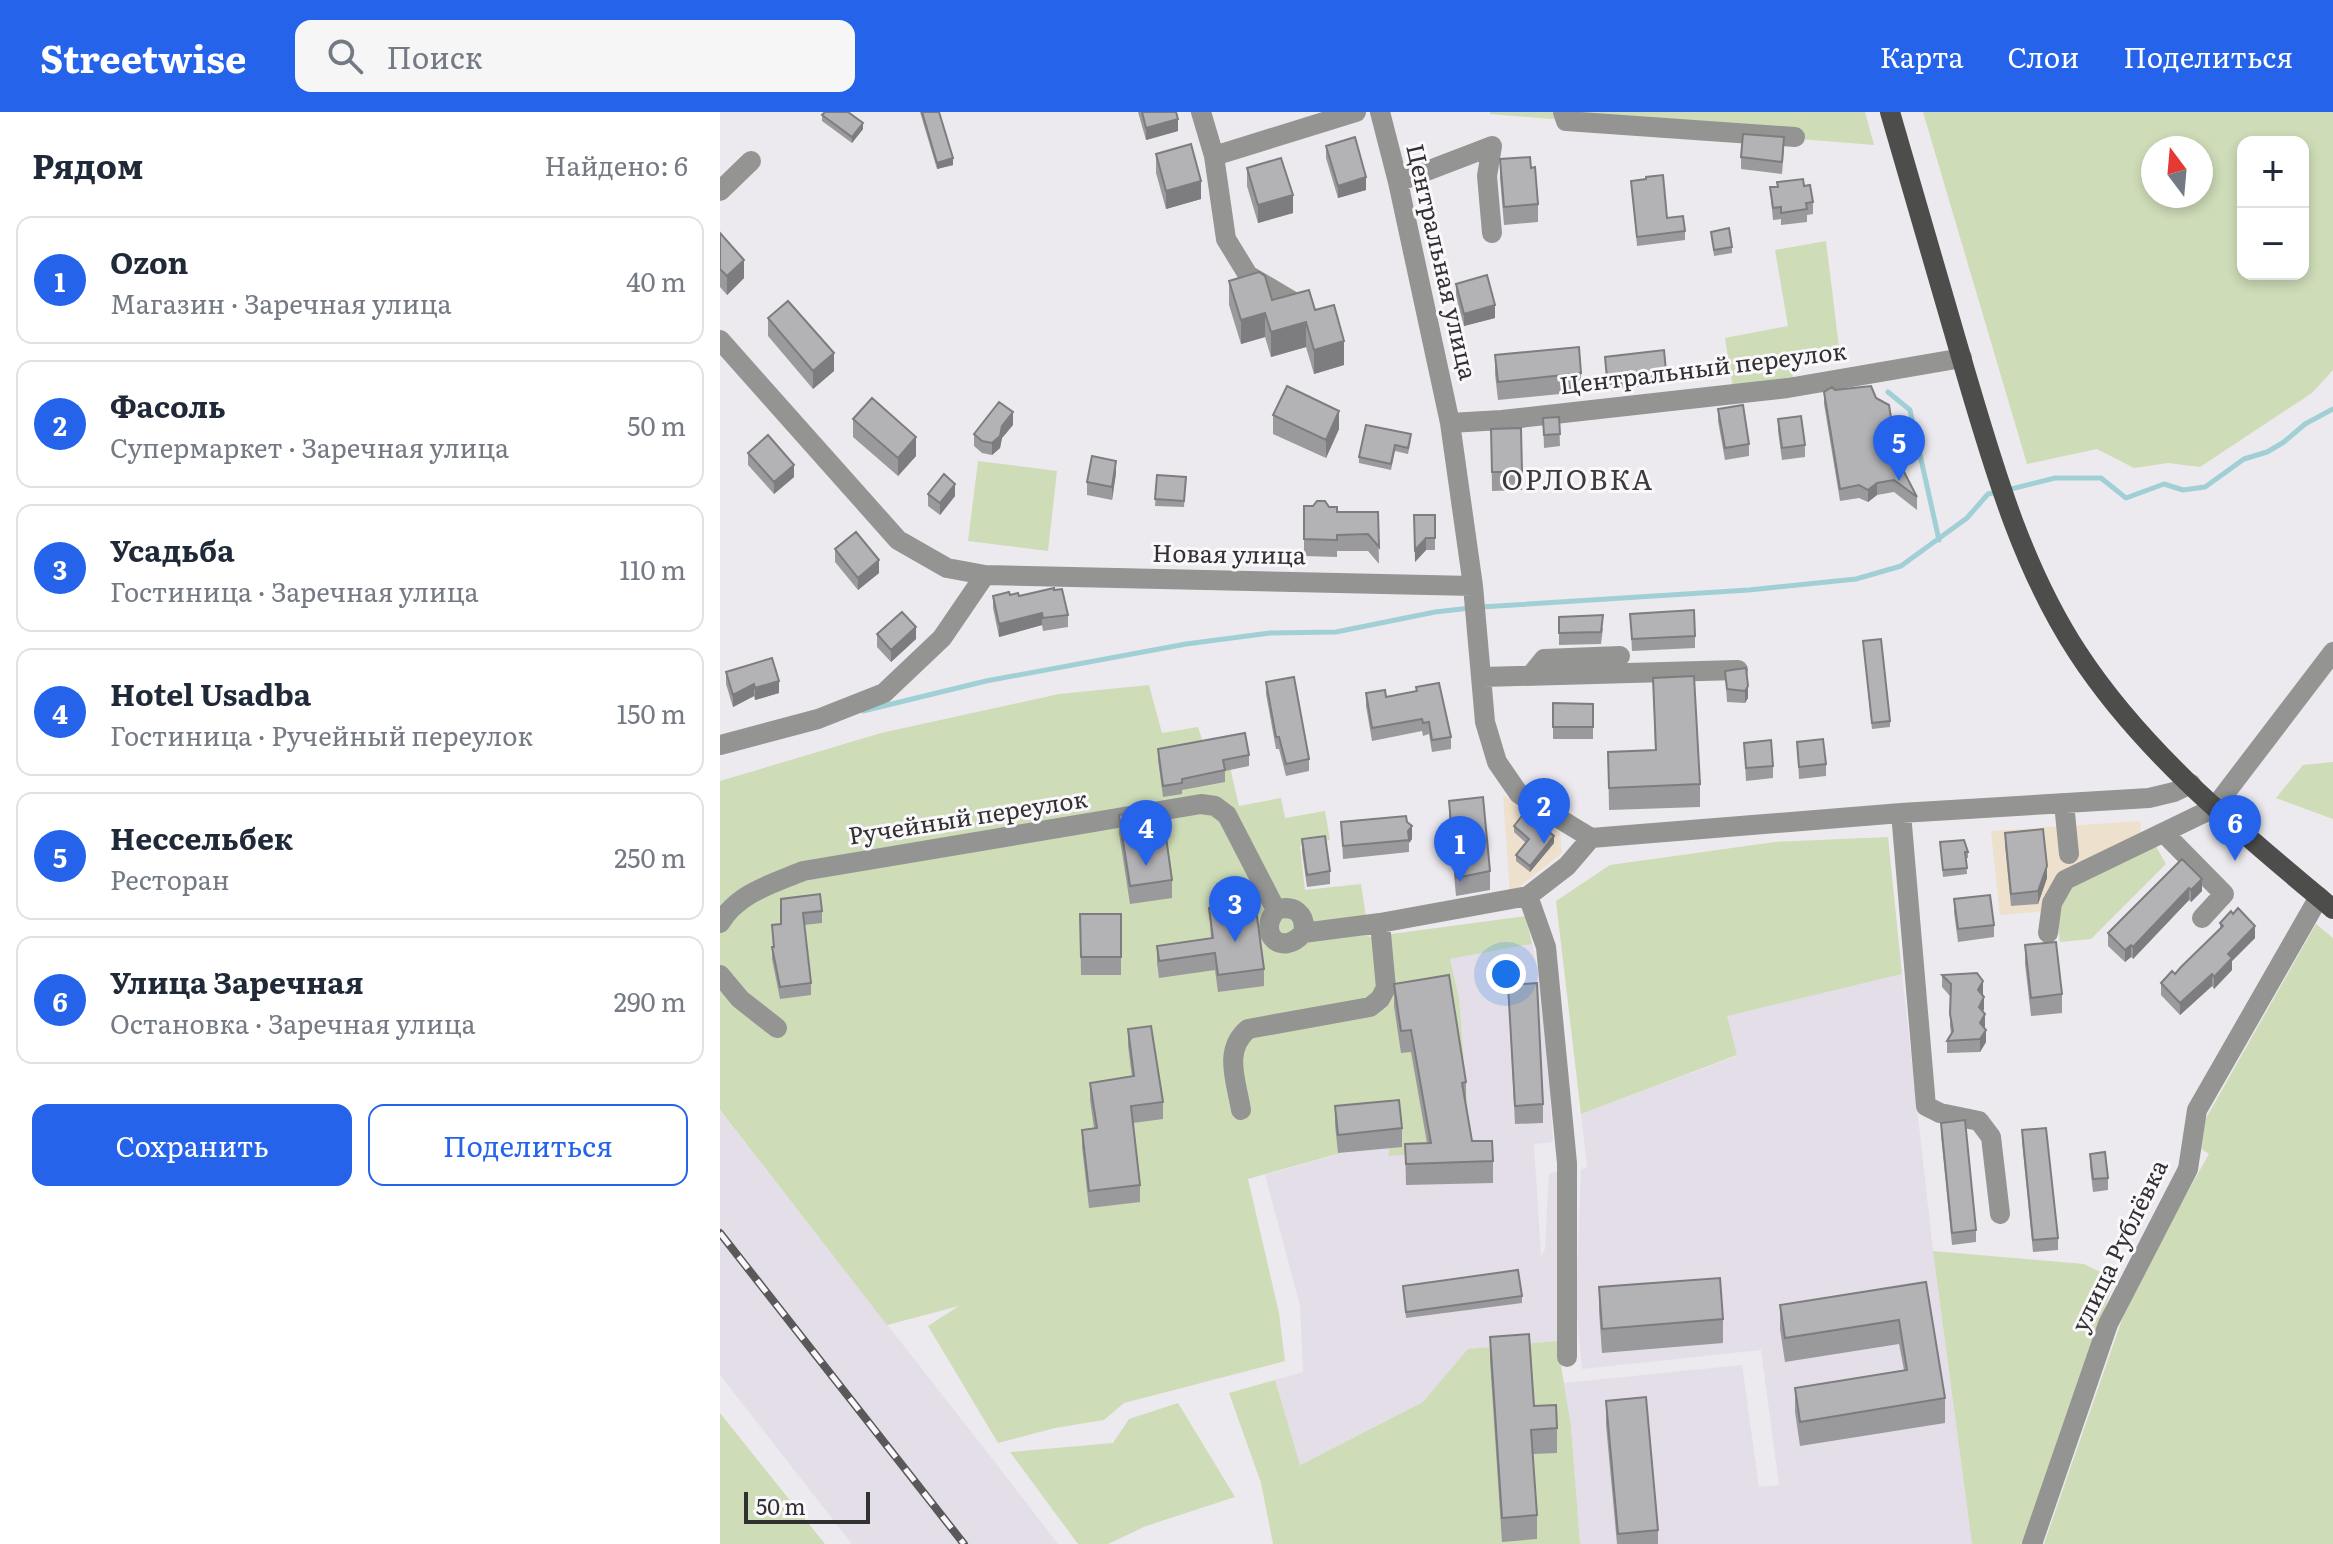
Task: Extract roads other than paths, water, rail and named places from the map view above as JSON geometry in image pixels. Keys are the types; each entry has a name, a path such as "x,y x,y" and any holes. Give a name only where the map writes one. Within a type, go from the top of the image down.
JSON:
{"main road":[{"path":"1890,112 1998,483 2033,570 2078,653 2131,722 2214,808 2326,903"}],"street":[{"path":"1201,112 1214,156 1226,239 1248,275 1299,305"},
{"path":"1214,156 1356,112"},
{"name":"Центральная улица","path":"1380,112 1450,423 1473,586 1485,722 1497,762 1519,794 1591,838"},
{"path":"1563,112 1566,121 1795,137"},
{"path":"1398,182 1492,146 1487,176 1492,233"},
{"path":"720,191 751,161"},
{"name":"Новая улица","path":"720,340 898,540 947,568 985,575 1473,586"},
{"name":"Центральный переулок","path":"1450,423 1788,388 1962,358"},
{"path":"720,745 818,719 884,693 942,638 985,575"},
{"path":"2048,933 2052,903 2065,880 2214,808 2333,652"},
{"path":"1531,675 1544,659 1620,656"},
{"path":"1483,677 1738,670"},
{"path":"1303,933 1380,923 1528,896 1567,866 1591,838 1901,813 2149,798 2191,784"},
{"path":"2064,803 2069,854"},
{"name":"Ручейный переулок","path":"720,923 727,912 752,892 803,871 1201,804 1215,806 1227,815 1276,910"},
{"path":"1901,813 1926,1106 1940,1113 1979,1121 1991,1137 2000,1214"},
{"path":"2165,834 2224,894 2202,918"},
{"path":"1528,896 1546,947 1567,1163 1567,1357"},
{"name":"улица Рублёвка","path":"2032,1544 2108,1324 2188,1169 2197,1110 2326,903"},
{"path":"1285,907 1294,909 1302,915 1305,924 1303,933 1296,942 1285,944 1274,940 1268,930 1269,919 1276,910 1285,907"},
{"path":"1241,1110 1232,1056 1236,1040 1248,1029 1370,1007 1380,999 1386,988 1380,923"},
{"path":"720,975 740,999 777,1028"}],"waterway":[{"path":"1888,392 1910,410 1939,540"},
{"path":"2007,490 2055,478 2101,478 2126,498 2164,484 2183,490 2205,487 2244,459 2267,452 2305,424 2333,409"},
{"path":"1481,607 1749,590 1856,579 1901,566 1967,518 1988,494 1997,492"},
{"path":"863,711 986,681 1186,644 1270,633 1336,632 1471,608"}],"railway":[{"path":"720,1233 964,1544"}],"place":[{"name":"Нессельбек","path":"1899,481"},
{"name":"Фасоль","path":"1544,844"},
{"name":"Улица Заречная","path":"2235,861"},
{"name":"Hotel Usadba","path":"1146,866"},
{"name":"Ozon","path":"1460,882"},
{"name":"Усадьба","path":"1235,942"}],"district":[{"name":"ОРЛОВКА","path":"1578,480"}]}
